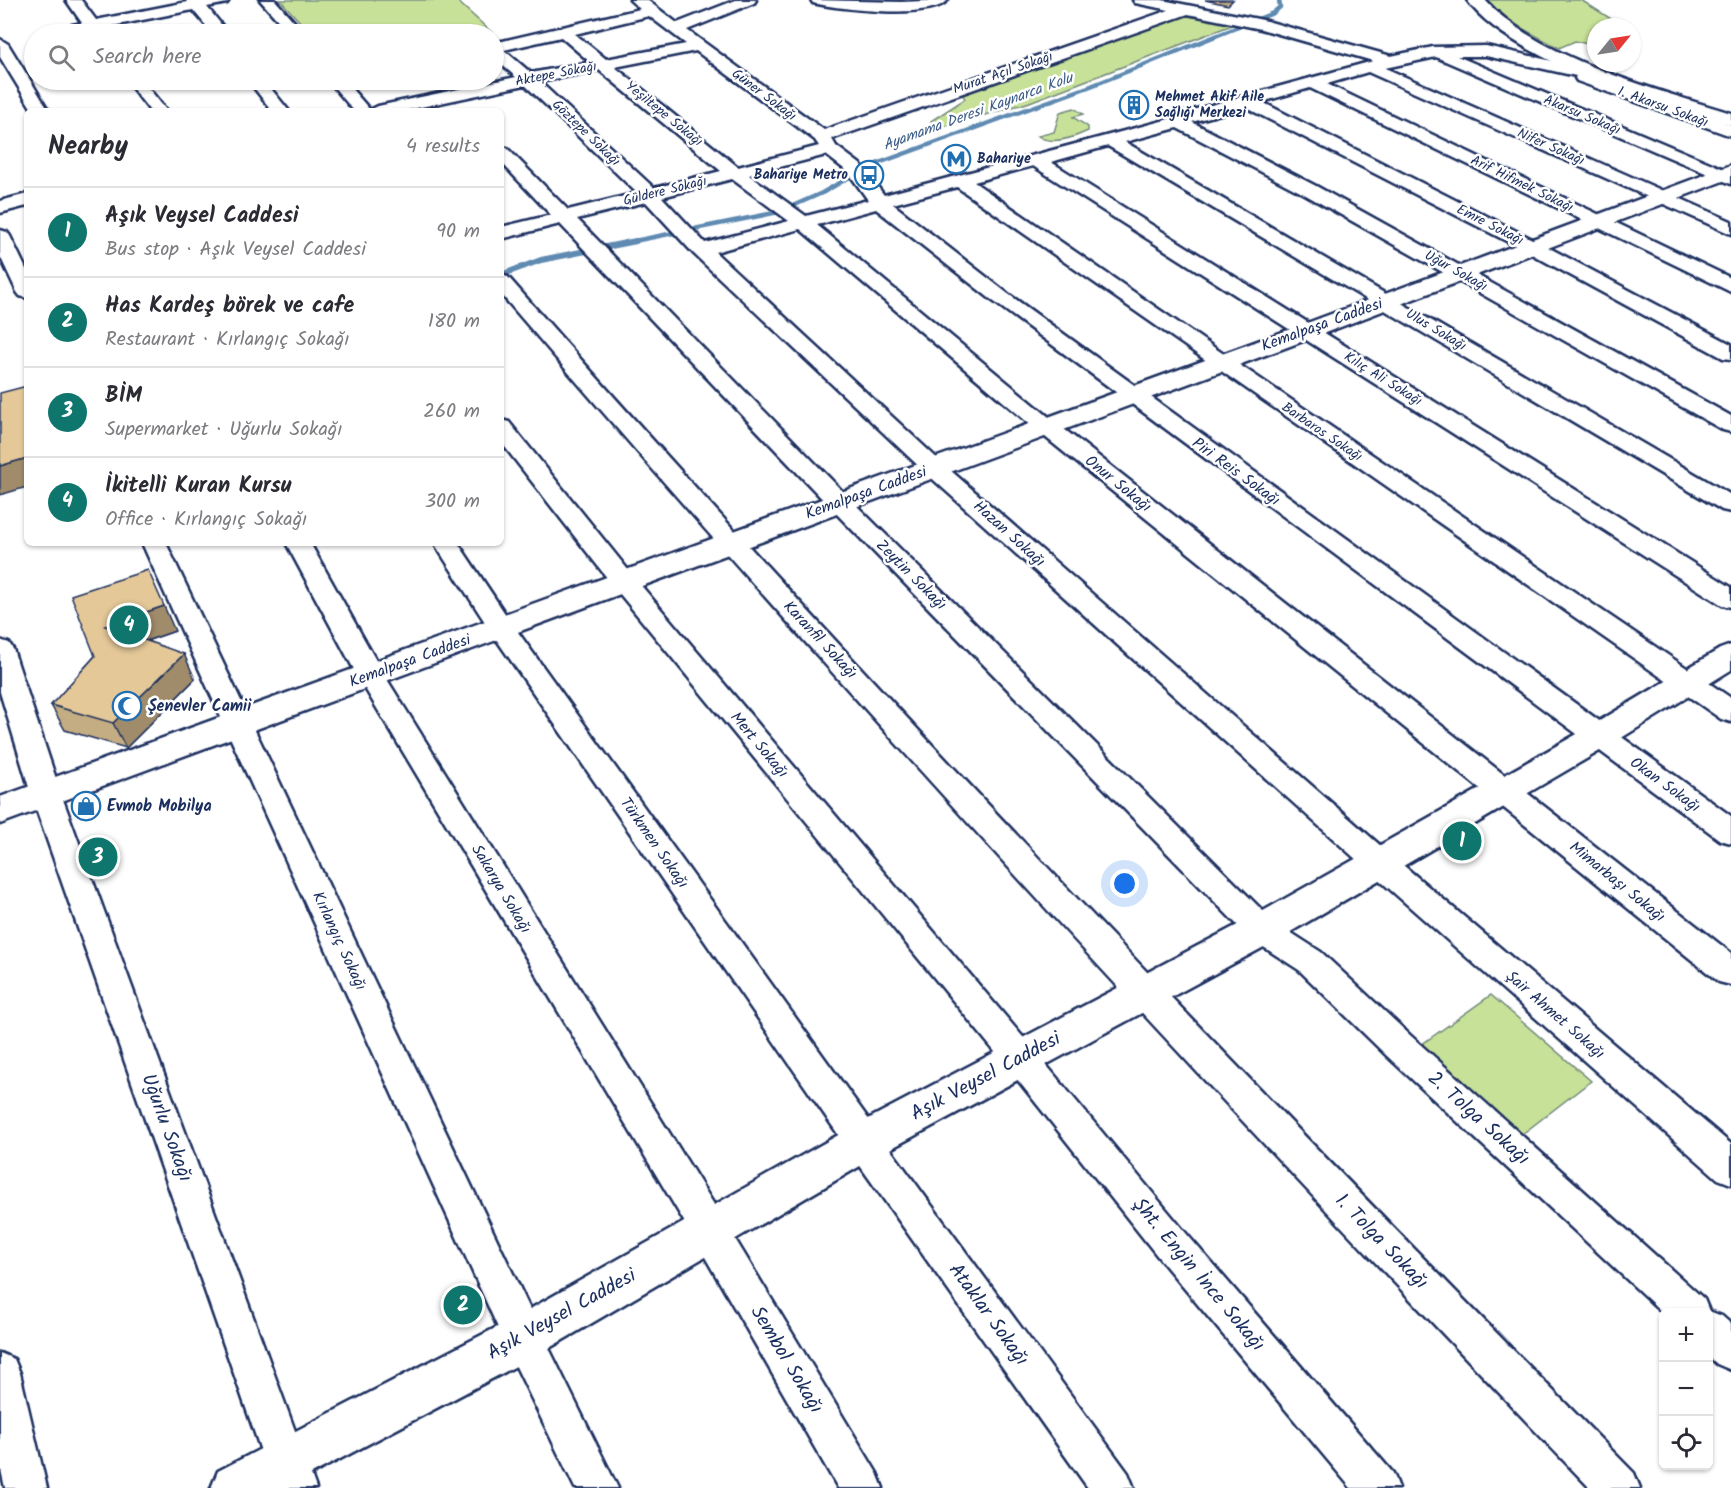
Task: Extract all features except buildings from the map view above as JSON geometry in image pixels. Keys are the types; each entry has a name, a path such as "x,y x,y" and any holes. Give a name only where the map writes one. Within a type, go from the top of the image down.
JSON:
{"main road":[{"path":"1476,0 1493,20 1521,38 1559,57 1663,98 1731,119"},
{"path":"1494,0 1522,27 1573,55 1635,82 1731,114"},
{"name":"Kemalpaşa Caddesi","path":"0,811 1308,331 1728,174"},
{"name":"Aşık Veysel Caddesi","path":"235,1488 290,1475 864,1142 1262,930 1598,737 1731,656"}],"street":[{"path":"73,0 91,24"},
{"path":"118,24 195,3 222,0"},
{"path":"267,0 289,24"},
{"name":"Güner Sokağı","path":"637,0 825,143 857,172 879,202"},
{"path":"675,29 750,0"},
{"path":"818,0 923,6 932,5 941,0"},
{"path":"1140,0 1263,25 1390,61"},
{"path":"195,3 213,24"},
{"name":"Murat Açıl Sokağı","path":"825,143 1185,10"},
{"path":"504,46 651,11"},
{"name":"Yeşiltepe Sokağı","path":"564,31 736,174"},
{"path":"4,43 24,80"},
{"name":"Aktepe Sokağı","path":"504,84 699,46"},
{"path":"689,237 791,214 879,202 1179,122 1188,117 1390,61 1432,52 1486,51 1609,78"},
{"name":"Akarsu Sokağı","path":"1432,52 1728,174"},
{"name":"Göztepe Sokağı","path":"504,58 650,195"},
{"name":"1. Akarsu Sokağı","path":"1528,59 1731,131"},
{"name":"Nifer Sokağı","path":"1370,67 1731,228"},
{"name":"Arif Hifmek Sokağı","path":"1312,83 1731,286"},
{"path":"30,90 39,108"},
{"path":"142,90 157,108"},
{"path":"264,90 279,108"},
{"path":"346,90 361,108"},
{"path":"442,90 459,108"},
{"name":"Aktepe Sokağı","path":"392,108 476,90"},
{"name":"Emre Sokağı","path":"1247,101 1531,246 1731,353"},
{"name":"Uğur Sokağı","path":"1179,122 1310,190 1731,425"},
{"name":"Ulus Sokağı","path":"1110,140 1731,505"},
{"name":"Güldere Sokağı","path":"504,232 736,174 825,143"},
{"name":"Zeytin Sokağı","path":"504,155 840,502 1262,930"},
{"name":"Kılıç Ali Sokağı","path":"1034,159 1731,599"},
{"name":"Onur Sokağı","path":"736,174 791,214 1047,427 1504,791"},
{"name":"Barbaros Sokağı","path":"959,180 1731,712"},
{"name":"Hazan Sokağı","path":"650,195 689,237 934,468 1379,862"},
{"path":"0,207 24,201"},
{"name":"Piri Reis Sokağı","path":"879,202 1000,297 1131,395 1598,737"},
{"path":"0,236 24,286"},
{"name":"Karanfil Sokağı","path":"504,284 731,543 1145,994"},
{"name":"Mert Sokağı","path":"504,431 624,582 1021,1059"},
{"name":"Kırlangıç Sokağı","path":"155,546 524,1338 597,1488"},
{"name":"Sakarya Sokağı","path":"300,546 371,675 710,1231"},
{"name":"Türkmen Sokağı","path":"448,546 501,627 864,1142"},
{"name":"Uğurlu Sokağı","path":"0,649 46,794 290,1475"},
{"name":"Okan Sokağı","path":"1598,737 1731,832"},
{"name":"Mimarbaşı Sokağı","path":"1504,791 1731,972"},
{"name":"Şair Ahmet Sokağı","path":"1379,862 1731,1167"},
{"name":"2. Tolga Sokağı","path":"1262,930 1310,961 1399,1046 1686,1308"},
{"name":"1. Tolga Sokağı","path":"1145,994 1619,1488"},
{"name":"Şht. Engin İnce Sokağı","path":"1021,1059 1172,1245 1378,1488"},
{"name":"Ataklar Sokağı","path":"864,1142 1113,1488"},
{"name":"Sembol Sokağı","path":"710,1231 862,1488"},
{"path":"1713,1334 1731,1350"},
{"path":"0,1373 26,1488"}],"green space":[{"path":"280,0 456,0 482,24 302,24"},
{"path":"1482,0 1581,0 1610,18 1587,18 1587,44 1575,41 1559,48 1490,11"},
{"path":"1176,15 1240,22 1027,103 943,127 931,121 965,99 961,92"},
{"path":"1074,108 1083,114 1073,117 1088,127 1088,131 1056,141 1038,136 1054,132 1060,112"},
{"path":"1491,995 1591,1081 1521,1135 1422,1044"}],"waterway":[{"name":"Ayamama Deresi Kaynarca Kolu","path":"629,242 779,212 822,193 865,168 1091,86 1273,13 1280,7 1279,0"},
{"name":"Ayamama Deresi Kaynarca Kolu","path":"504,274 541,260 636,241"}],"place":[{"name":"Mehmet Akif Aile Sağlığı Merkezi","path":"1134,105"},
{"name":"Bahariye","path":"956,159"},
{"name":"Bahariye Metro","path":"869,175"},
{"name":"İkitelli Kuran Kursu","path":"129,625"},
{"name":"Şenevler Camii","path":"127,706"},
{"name":"Evmob Mobilya","path":"86,806"},
{"name":"Aşık Veysel Caddesi","path":"1462,841"},
{"name":"BİM","path":"98,857"},
{"name":"Has Kardeş börek ve cafe","path":"463,1305"}]}
